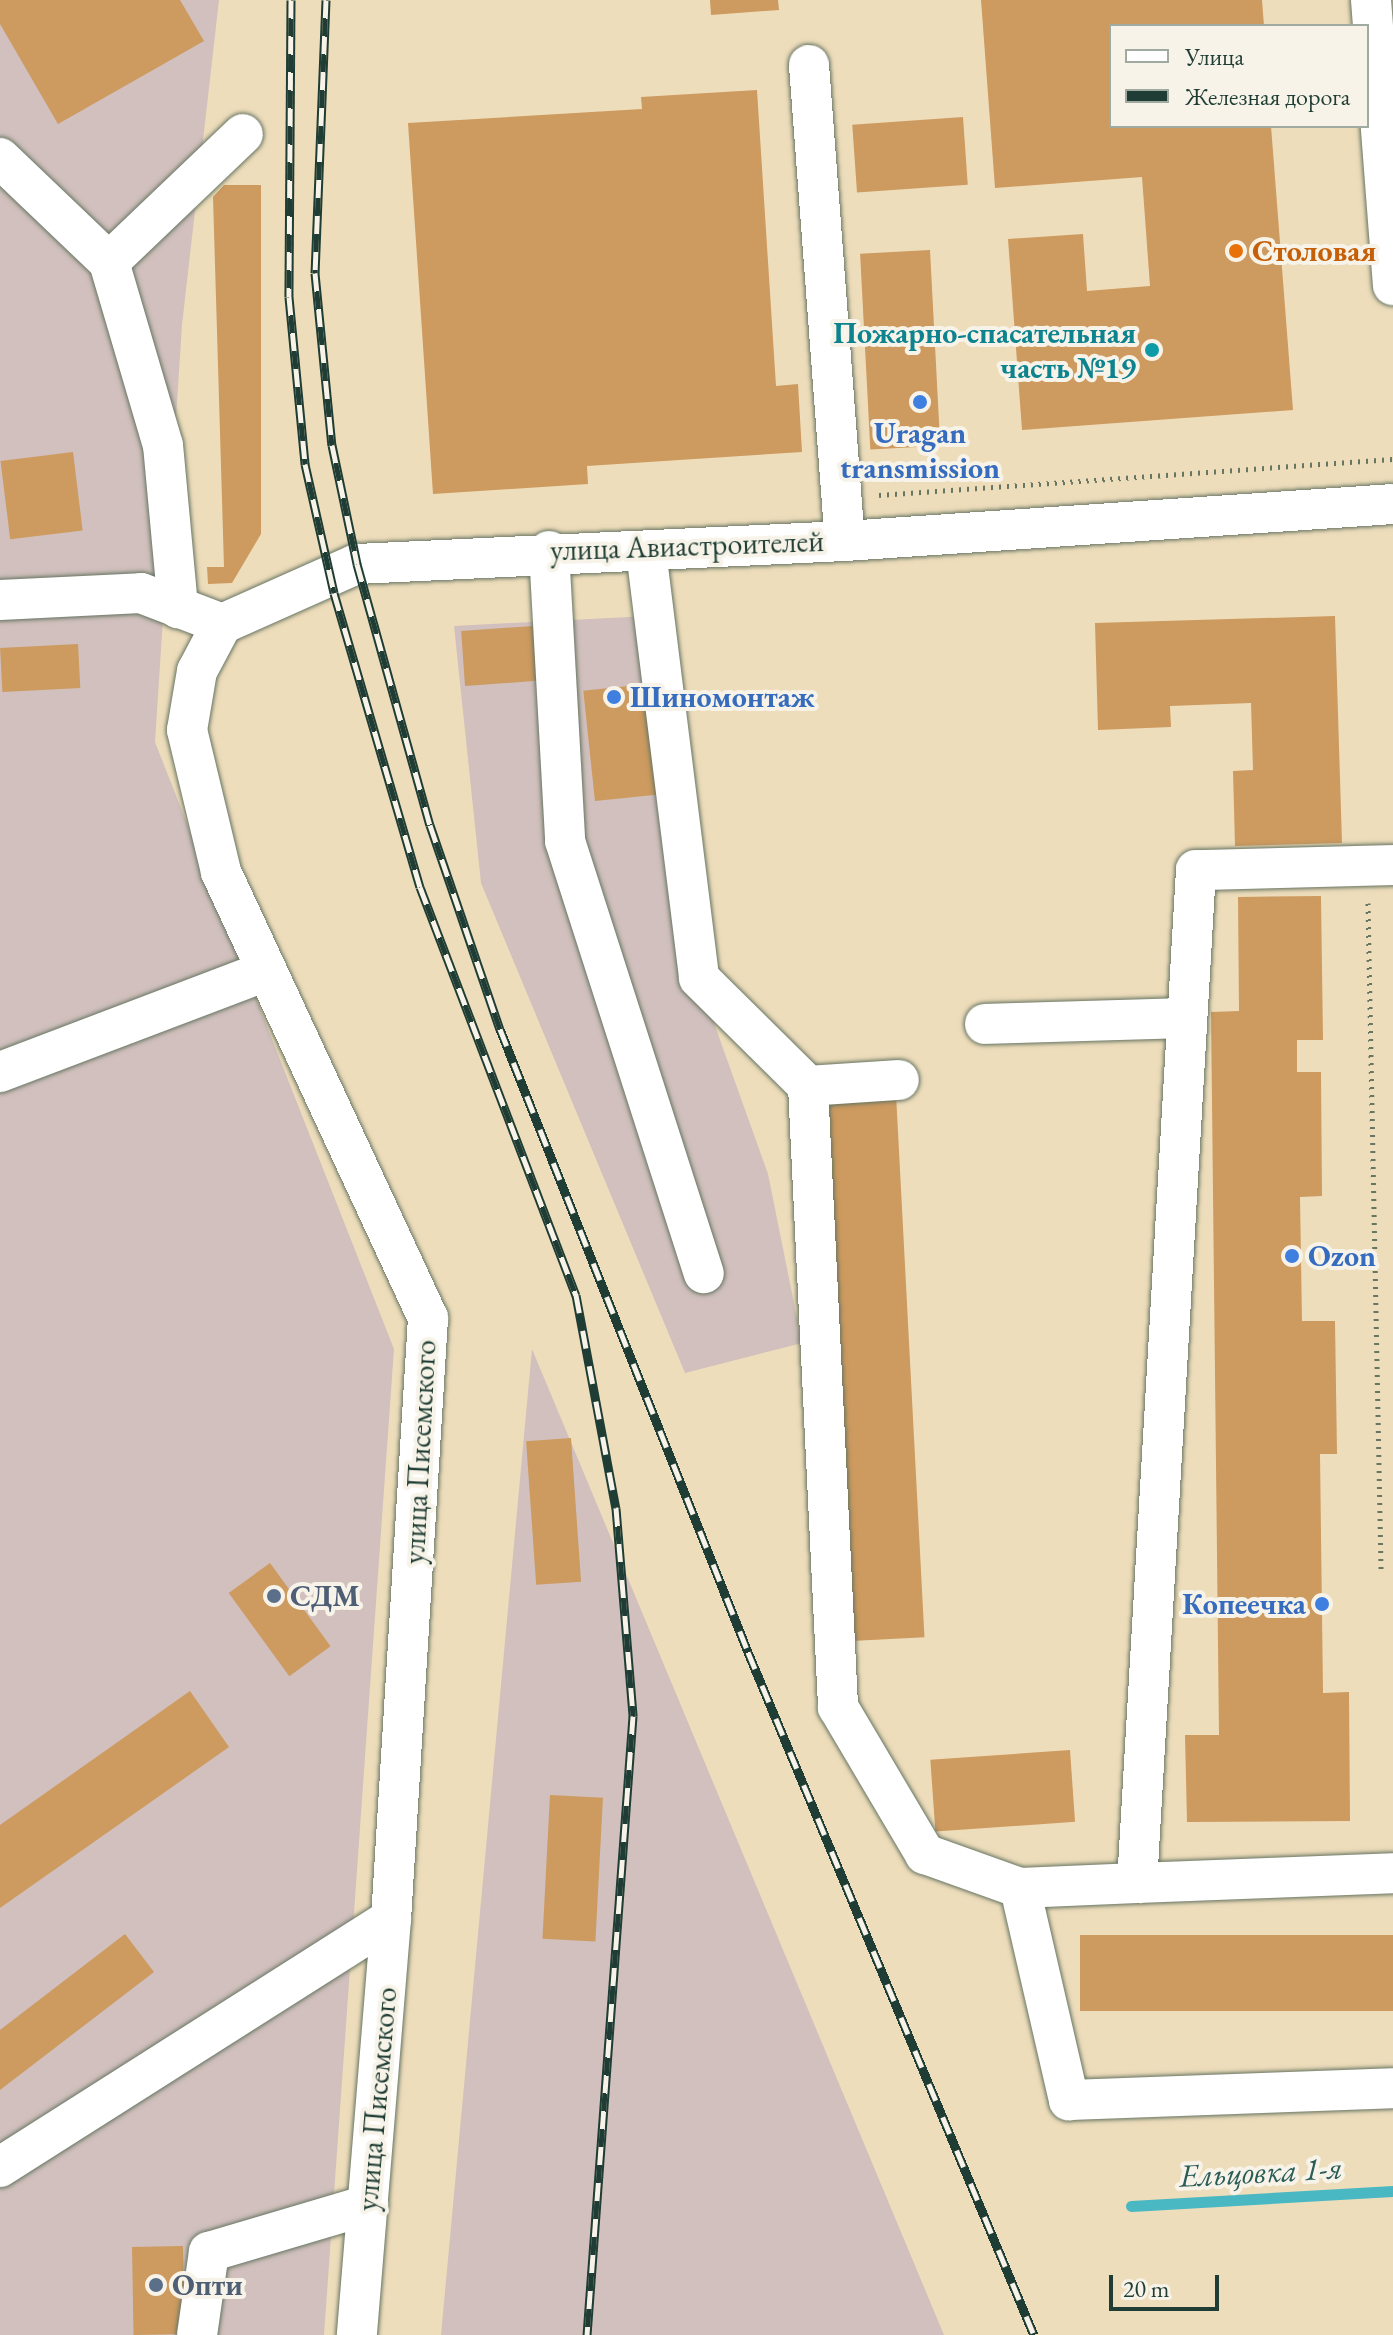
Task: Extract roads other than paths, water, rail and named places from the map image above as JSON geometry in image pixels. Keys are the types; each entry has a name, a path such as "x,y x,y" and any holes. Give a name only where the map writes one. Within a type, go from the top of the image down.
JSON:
{"street":[{"path":"1371,0 1393,285"},
{"path":"809,65 845,541"},
{"path":"109,262 243,134"},
{"path":"0,158 109,262 163,445 178,608"},
{"name":"улица Авиастроителей","path":"222,624 357,564 549,551 646,551 845,541 1393,504"},
{"path":"549,551 565,841 704,1273"},
{"path":"646,551 699,978 808,1086 838,1707 925,1854 1020,1888 1393,1873"},
{"path":"0,600 141,593 222,624"},
{"name":"улица Писемского","path":"222,624 197,671 187,730 221,872 428,1318 391,1919 357,2335"},
{"path":"1137,1883 1184,1018 1196,870 1380,865"},
{"path":"0,1072 266,971"},
{"path":"985,1024 1184,1018"},
{"path":"808,1086 899,1080"},
{"path":"1020,1888 1069,2100 1393,2088"},
{"path":"0,2167 391,1919"},
{"path":"197,2335 209,2252 368,2205"}],"waterway":[{"name":"Ельцовка 1-я","path":"1131,2206 1393,2191"}],"railway":[{"path":"291,0 289,297 305,464 334,593 420,887 576,1295 616,1508 633,1716 587,2335"},
{"path":"326,0 315,273 332,445 357,564 430,825 500,1029 748,1652 1034,2335"}],"place":[{"name":"Столовая","path":"1236,251"},
{"name":"Пожарно-спасательная часть №19","path":"1152,350"},
{"name":"Uragan transmission","path":"920,402"},
{"name":"Шиномонтаж","path":"614,697"},
{"name":"Ozon","path":"1292,1256"},
{"name":"СДМ","path":"274,1596"},
{"name":"Копеечка","path":"1322,1604"},
{"name":"Опти","path":"156,2285"}]}
